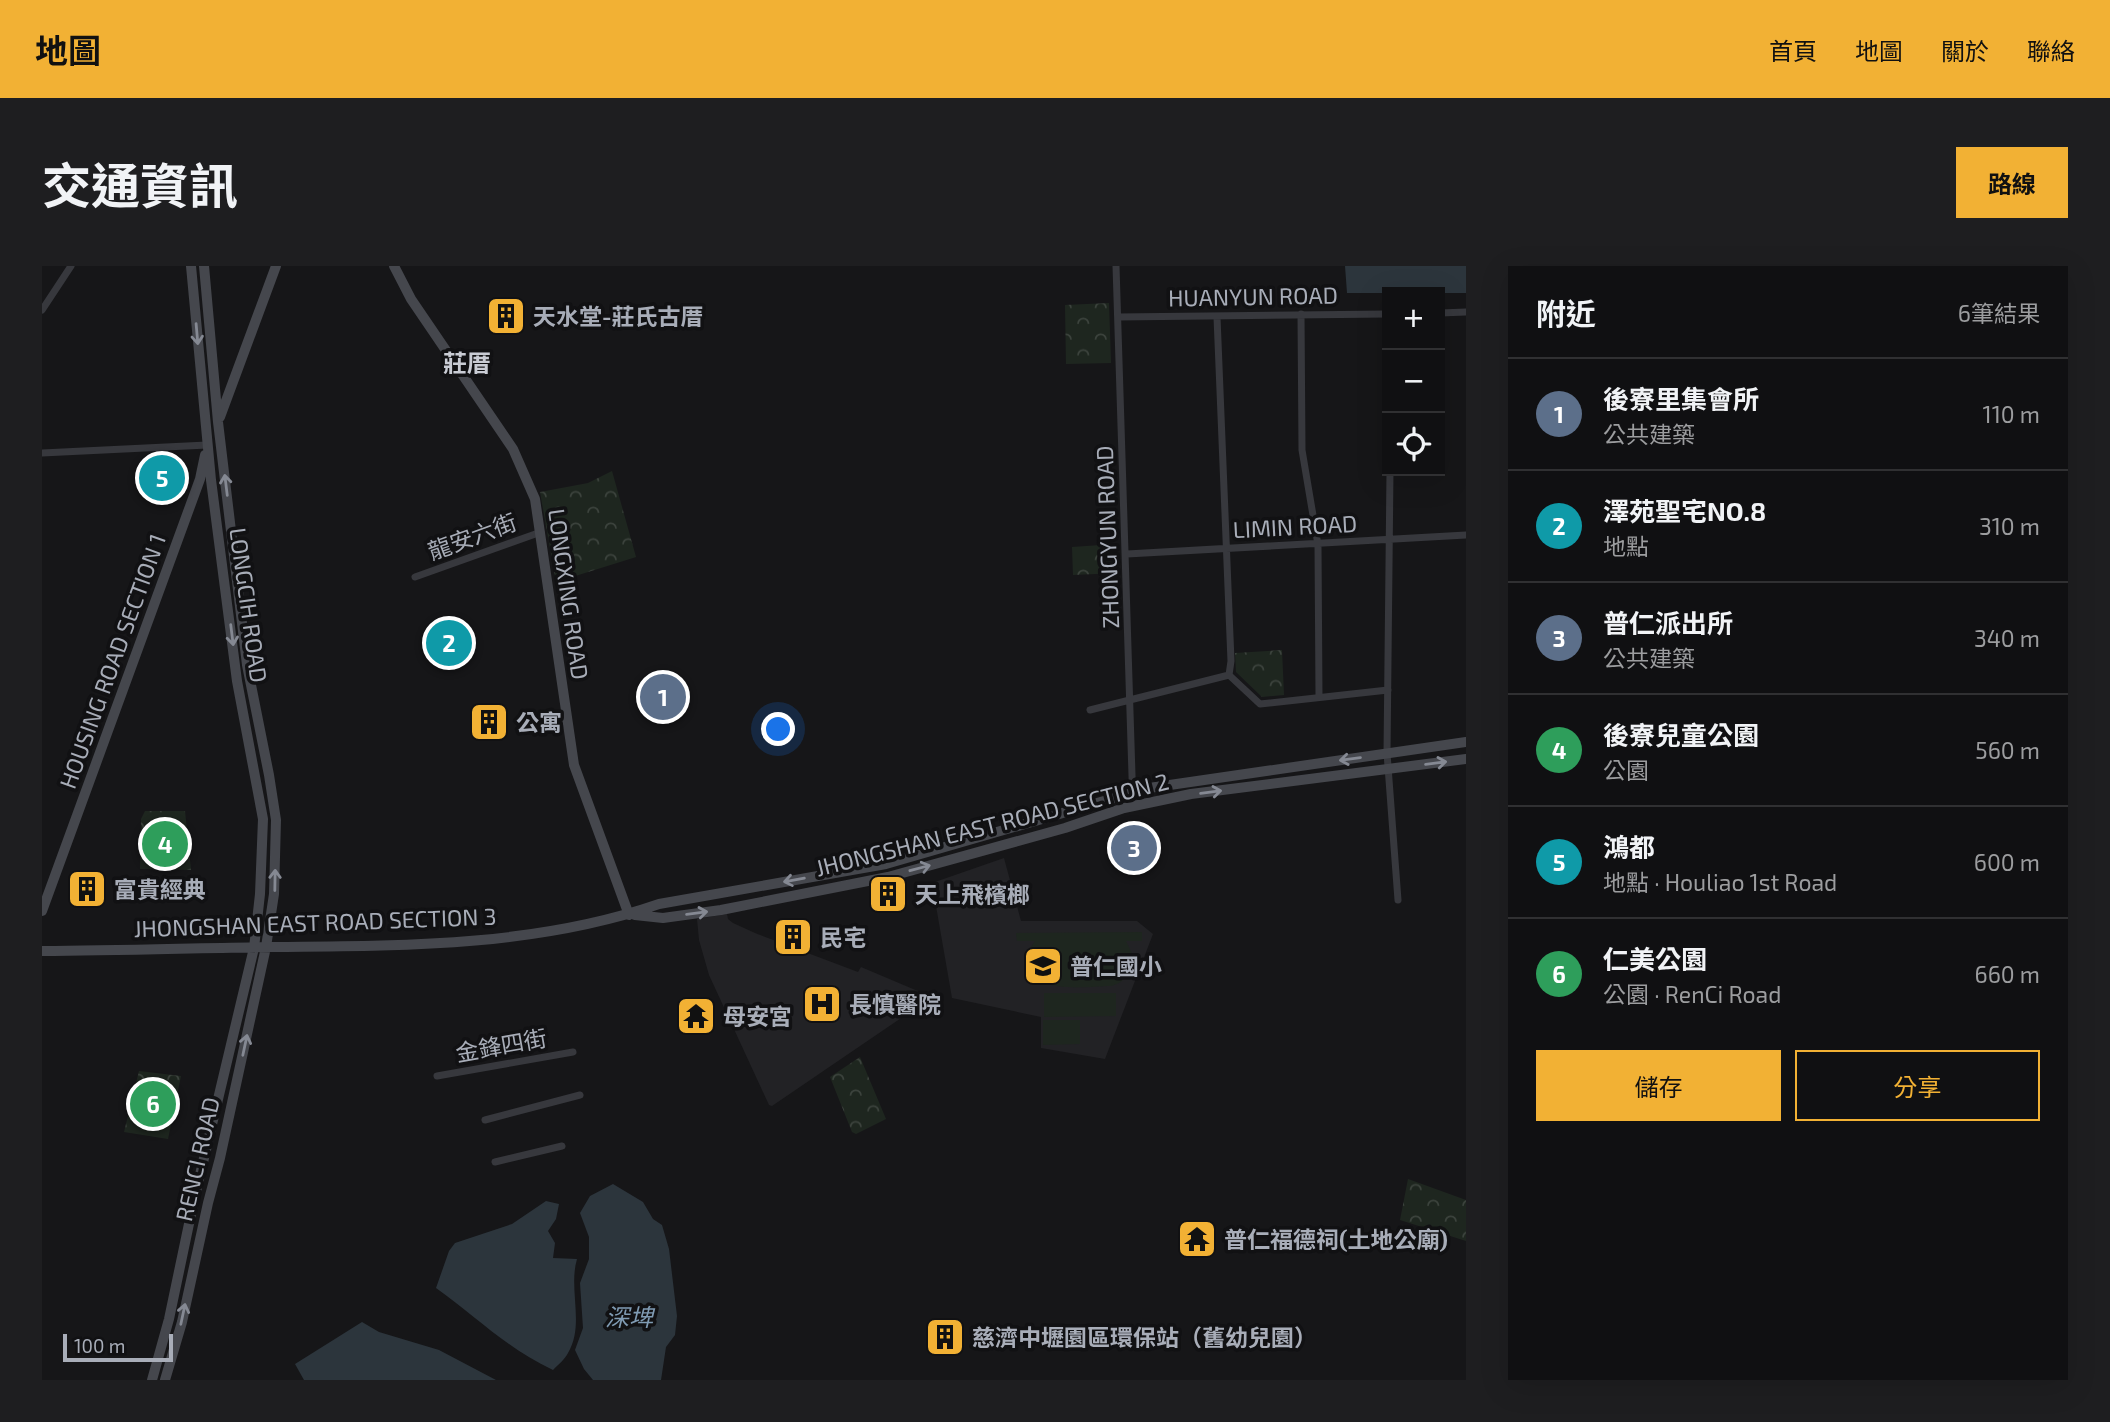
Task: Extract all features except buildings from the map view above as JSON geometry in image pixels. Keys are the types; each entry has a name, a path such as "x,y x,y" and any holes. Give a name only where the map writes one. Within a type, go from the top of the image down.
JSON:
{"street":[{"path":"42,310 71,266"},
{"name":"LONGCIH ROAD","path":"191,266 207,445 237,681 263,819 260,948"},
{"name":"LONGCIH ROAD","path":"204,266 218,422 247,665 276,820 274,894 260,948"},
{"name":"HOUSING ROAD SECTION 1","path":"42,911 195,492 207,445 276,266"},
{"name":"LONGXING ROAD","path":"394,266 411,299 513,449 535,499 573,765 629,915"},
{"name":"ZHONGYUN ROAD","path":"1116,266 1133,807"},
{"path":"1445,313 1466,312"},
{"path":"1301,314 1302,450 1318,545 1320,697"},
{"name":"HUANYUN ROAD","path":"1118,317 1382,314"},
{"path":"1217,317 1231,661 1229,675"},
{"path":"42,453 207,445"},
{"path":"1390,476 1387,753 1398,900"},
{"name":"龍安六街","path":"415,577 541,532"},
{"name":"LIMIN ROAD","path":"1127,554 1318,545 1466,534"},
{"path":"1229,675 1260,704 1388,690"},
{"path":"1090,710 1229,675"},
{"name":"JHONGSHAN EAST ROAD SECTION 2","path":"629,915 659,905 886,864 1133,792 1189,781 1466,742"},
{"name":"JHONGSHAN EAST ROAD SECTION 2","path":"629,915 663,918 721,910 888,877 1133,807 1191,794 1466,759"},
{"path":"255,777 269,775"},
{"name":"JHONGSHAN EAST ROAD SECTION 3","path":"42,951 467,942 541,932 629,915"},
{"name":"RENCI ROAD","path":"152,1380 169,1319 194,1200 225,1075 260,948"},
{"name":"RENCI ROAD","path":"165,1380 182,1322 238,1077 260,948"},
{"name":"金鋒四街","path":"437,1076 573,1052"},
{"path":"225,1075 238,1077"},
{"path":"485,1120 580,1095"},
{"path":"495,1162 562,1146"}],"shaded area":[{"name":"普仁國小","path":"1004,858 1021,921 1137,921 1153,934 1105,1059 1041,1048 1041,1017 952,998 932,883"},
{"name":"長慎醫院","path":"727,914 733,923 755,933 858,972 861,967 932,997 772,1106 769,1105 709,975 699,940 697,919"}],"green space":[{"path":"1109,303 1111,363 1066,364 1065,305"},
{"path":"612,471 636,557 556,582 540,492 588,483"},
{"path":"1116,544 1117,573 1073,575 1072,547"},
{"path":"1282,650 1284,695 1262,697 1236,672 1235,653"},
{"path":"145,811 185,811 191,870 140,869 141,819"},
{"path":"1142,932 1142,941 1126,941 1134,958 1124,979 1111,986 1077,987 1053,985 1034,976 1028,960 1035,941 1017,941 1016,933"},
{"path":"1044,993 1116,993 1116,1016 1044,1017"},
{"path":"1043,1020 1080,1020 1080,1044 1043,1045"},
{"path":"860,1057 886,1119 856,1134 852,1132 830,1077"},
{"path":"139,1071 181,1076 168,1139 124,1132"},
{"path":"1408,1179 1466,1200 1466,1241 1400,1220"}],"water":[{"path":"1345,266 1466,266 1466,293 1445,293 1445,287 1382,287 1382,293 1347,293"},
{"name":"深埤","path":"613,1184 643,1202 653,1219 662,1225 669,1249 677,1316 675,1335 666,1347 661,1380 593,1380 575,1350 583,1328 580,1283 589,1259 589,1237 580,1213 590,1196"},
{"name":"深埤","path":"546,1201 559,1204 556,1219 548,1231 555,1243 553,1258 577,1259 573,1342 567,1355 553,1370 506,1342 436,1288 449,1251 455,1243 512,1224"},
{"path":"362,1322 379,1332 439,1350 496,1380 304,1380 295,1364"}],"place":[{"name":"天水堂-莊氏古厝","path":"506,316"},
{"name":"鴻都","path":"162,478"},
{"name":"澤苑聖宅NO.8","path":"449,643"},
{"name":"後寮里集會所","path":"663,697"},
{"name":"公寓","path":"489,722"},
{"name":"後寮兒童公園","path":"165,844"},
{"name":"普仁派出所","path":"1134,848"},
{"name":"富貴經典","path":"87,889"},
{"name":"天上飛檳榔","path":"888,894"},
{"name":"民宅","path":"793,937"},
{"name":"普仁國小","path":"1043,966"},
{"name":"長慎醫院","path":"822,1004"},
{"name":"母安宮","path":"696,1016"},
{"name":"仁美公園","path":"153,1104"},
{"name":"普仁福德祠(土地公廟)","path":"1197,1239"},
{"name":"慈濟中壢園區環保站（舊幼兒園）","path":"945,1337"}],"district":[{"name":"莊厝","path":"467,362"}]}
